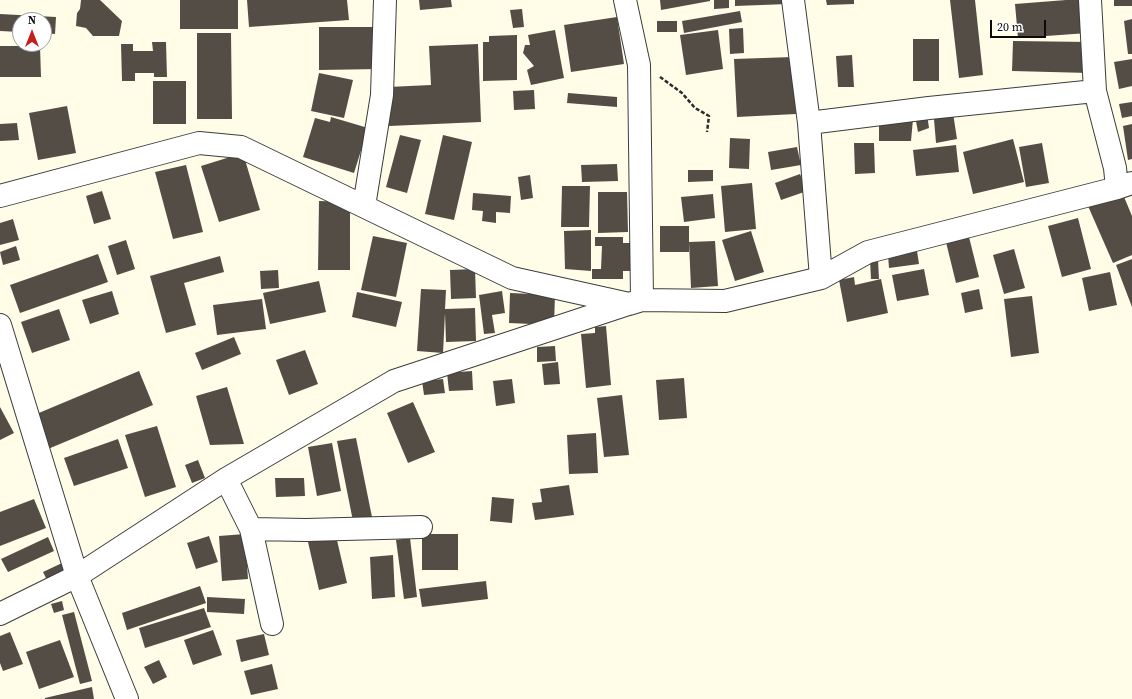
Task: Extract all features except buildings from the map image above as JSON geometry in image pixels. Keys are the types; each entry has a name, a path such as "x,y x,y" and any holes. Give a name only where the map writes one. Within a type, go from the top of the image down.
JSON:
{"street":[{"path":"364,206 382,95 385,0"},
{"path":"626,0 639,65 635,302"},
{"path":"793,0 809,123 821,278"},
{"path":"0,196 199,143 242,147 512,278 635,302 726,301 821,278 868,252 1125,185 1115,168 1095,91 1090,0"},
{"path":"809,123 929,108 1095,91"},
{"path":"0,614 77,576 226,479 394,381 635,302"},
{"path":"0,325 77,576 127,699"},
{"path":"226,479 251,529 272,624"},
{"path":"251,529 306,530 421,527"}],"path":[{"path":"639,65 659,76 682,93 695,108 709,116 707,132"}]}
